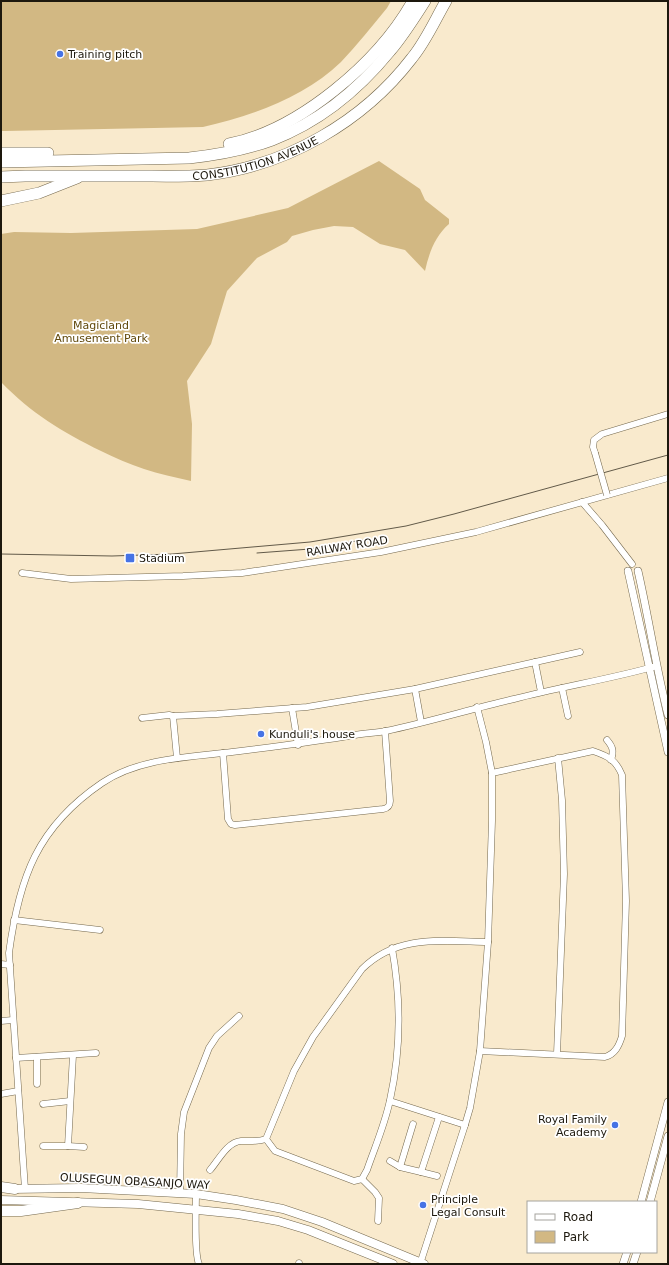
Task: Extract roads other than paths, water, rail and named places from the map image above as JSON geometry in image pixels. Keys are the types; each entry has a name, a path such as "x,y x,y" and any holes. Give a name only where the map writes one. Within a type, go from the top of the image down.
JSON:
{"highway":[{"path":"373,56 391,34 413,1"},
{"name":"CONSTITUTION AVENUE","path":"1,162 189,158 245,148 272,140 323,114 372,73 392,50 425,1"},
{"name":"CONSTITUTION AVENUE","path":"1,177 207,175 263,162 292,152 350,119 374,100 394,80 417,51 446,1"},
{"path":"269,131 306,110 404,32"},
{"path":"1,153 182,152 202,150 240,142 323,114"},
{"path":"1,201 39,194 81,176"},
{"path":"1,1188 20,1189"},
{"path":"1,1211 21,1211 78,1202"}],"main road":[{"name":"OLUSEGUN OBASANJO WAY","path":"20,1189 81,1188 180,1193 236,1200 283,1209 322,1222 421,1263"},
{"name":"OLUSEGUN OBASANJO WAY","path":"1,1200 138,1204 238,1214 278,1221 308,1230 392,1264"}],"street":[{"path":"607,495 593,447 594,440 602,434 668,414"},
{"name":"RAILWAY ROAD","path":"22,573 71,578 91,578 242,573 381,552 476,532 668,478"},
{"path":"582,502 638,571 668,715"},
{"path":"632,564 628,568 628,572 668,752"},
{"path":"142,718 307,707 415,689 580,652"},
{"path":"535,662 541,692"},
{"path":"20,1189 18,1091 9,953 14,920 29,868 38,847 59,818 80,799 104,782 134,767 176,758 298,745 385,731 477,707 657,666"},
{"path":"562,688 568,716"},
{"path":"415,689 421,722"},
{"path":"421,1263 465,1125 471,1102 480,1051 488,942 492,773 477,707"},
{"path":"292,708 298,745"},
{"path":"173,716 176,758"},
{"path":"223,753 228,819 231,824 235,825 383,809 388,808 390,805 385,731"},
{"path":"607,740 612,745 614,752 611,760"},
{"path":"480,1051 605,1057 613,1053 618,1048 622,1036 626,901 622,775 619,768 607,756 593,751 492,773"},
{"path":"557,1054 564,874 562,800 558,758"},
{"path":"14,920 100,930"},
{"path":"210,1170 233,1143 239,1141 258,1142 266,1139 294,1071 319,1027 362,969 370,961 392,948 404,944 433,941 488,942"},
{"path":"362,1179 367,1170 390,1101 394,1079 398,1045 399,1010 398,977 392,948"},
{"path":"1,964 10,965"},
{"path":"180,1193 181,1142 184,1112 209,1048 217,1036 239,1016"},
{"path":"1,1021 13,1020"},
{"path":"16,1058 96,1053"},
{"path":"68,1146 73,1054"},
{"path":"37,1057 37,1084"},
{"path":"1,1094 18,1091"},
{"path":"43,1104 70,1101"},
{"path":"390,1101 465,1125"},
{"path":"641,1201 668,1102"},
{"path":"421,1172 439,1117"},
{"path":"400,1166 413,1124"},
{"path":"650,1201 668,1136"},
{"path":"266,1139 275,1151 354,1180 362,1179"},
{"path":"43,1146 84,1147"},
{"path":"390,1161 400,1166 437,1176"},
{"path":"362,1179 379,1198 378,1221"},
{"path":"196,1194 196,1251 199,1264"},
{"path":"623,1264 626,1253"},
{"path":"633,1264 637,1253"}],"tram line":[{"path":"1,554 112,556 172,554 310,542 406,526 668,455"},
{"path":"257,553 310,549 362,540"}],"place":[{"name":"Training pitch","path":"60,54"},
{"name":"Stadium","path":"130,558"},
{"name":"Kunduli's house","path":"261,734"},
{"name":"Royal Family Academy","path":"615,1125"},
{"name":"Principle Legal Consult","path":"423,1205"}],"park label":[{"name":"Magicland Amusement Park","path":"101,331"}]}
